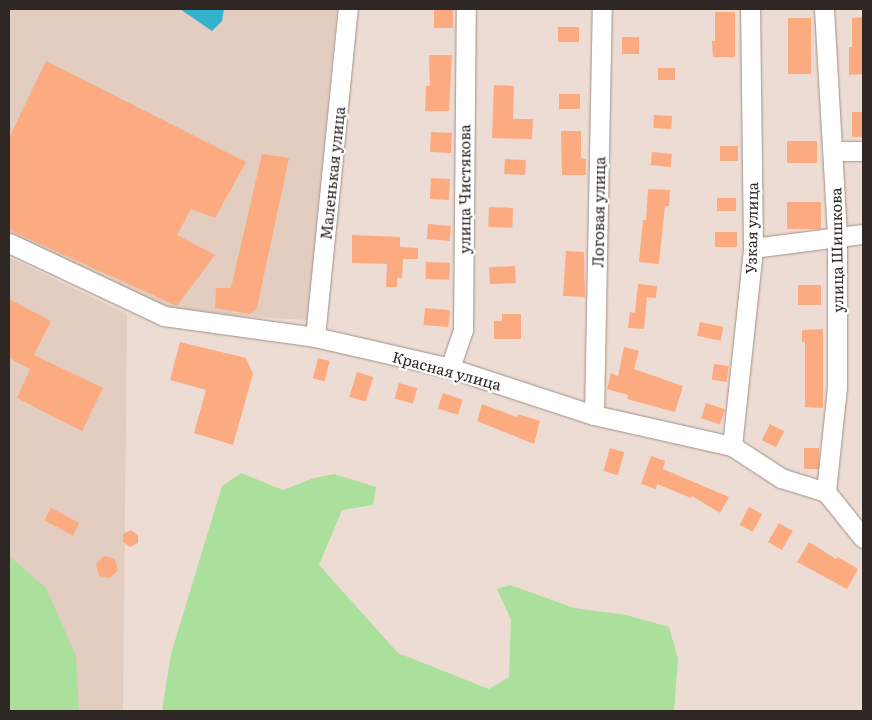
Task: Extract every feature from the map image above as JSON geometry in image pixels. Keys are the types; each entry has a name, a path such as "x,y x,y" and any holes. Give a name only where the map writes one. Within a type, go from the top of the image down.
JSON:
{"street":[{"name":"Маленькая улица","path":"315,338 348,9"},
{"name":"улица Чистякова","path":"450,368 463,330 466,9"},
{"name":"Логовая улица","path":"594,415 602,9"},
{"name":"Узкая улица","path":"732,446 753,248 750,9"},
{"name":"улица Шишкова","path":"824,9 837,236 837,387 826,492"},
{"path":"832,151 863,150"},
{"path":"753,248 863,234"},
{"name":"Красная улица","path":"9,243 164,316 315,338 450,368 594,415 732,446 781,478 826,492"},
{"path":"826,492 863,538"}],"shaded area":[{"path":"9,9 337,9 307,320 237,316 166,306 9,234"},
{"path":"9,257 127,314 123,711 9,711"}],"green space":[{"path":"241,473 283,490 314,478 334,474 376,487 373,505 342,510 319,565 398,653 489,689 509,677 511,620 497,589 510,585 574,608 626,615 669,627 678,659 674,711 162,711 171,654 222,486"},
{"path":"9,556 46,588 76,656 79,711 9,711"}],"water":[{"path":"180,9 224,9 222,21 212,31"}],"building":[{"path":"434,9 453,9 453,28 434,28"},
{"path":"715,12 735,12 735,57 713,57 712,41 715,41"},
{"path":"863,17 863,74 849,75 849,47 852,47 852,18"},
{"path":"788,18 811,18 811,74 788,74"},
{"path":"558,27 579,27 579,42 558,42"},
{"path":"622,37 639,37 639,54 622,54"},
{"path":"429,55 452,55 449,111 425,111 426,86 430,86"},
{"path":"46,61 246,162 215,218 191,209 177,235 215,255 177,306 9,230 9,138"},
{"path":"658,68 675,68 675,80 658,80"},
{"path":"494,85 514,86 513,119 533,119 532,139 492,138"},
{"path":"559,94 580,94 580,109 559,109"},
{"path":"852,112 863,112 863,137 852,137"},
{"path":"654,115 672,116 671,129 653,128"},
{"path":"561,131 581,131 581,158 586,159 586,175 562,175"},
{"path":"431,132 452,133 451,153 430,152"},
{"path":"787,141 817,141 817,163 787,163"},
{"path":"720,146 738,146 738,161 720,161"},
{"path":"652,152 672,154 671,167 651,165"},
{"path":"262,154 289,158 257,308 250,314 215,308 216,288 231,288"},
{"path":"505,159 526,160 525,175 504,174"},
{"path":"431,178 450,179 449,200 430,199"},
{"path":"648,189 670,190 669,206 665,206 659,264 639,262 643,220 646,220"},
{"path":"717,198 736,198 736,211 717,211"},
{"path":"787,202 821,202 821,229 787,229"},
{"path":"489,207 513,208 512,228 488,227"},
{"path":"428,224 451,226 450,241 427,239"},
{"path":"715,232 737,232 737,247 715,247"},
{"path":"352,235 400,237 400,247 418,248 418,259 403,259 402,278 397,278 397,287 386,287 387,264 352,263"},
{"path":"566,251 584,252 585,297 563,296"},
{"path":"426,262 450,263 449,280 425,279"},
{"path":"515,266 516,283 490,284 489,267"},
{"path":"638,284 657,286 656,298 647,297 644,329 628,328 630,312 635,313"},
{"path":"798,285 821,285 821,305 798,305"},
{"path":"9,299 51,321 34,355 103,388 82,431 17,398 30,369 9,358"},
{"path":"425,308 450,310 448,327 424,325"},
{"path":"502,314 521,314 521,339 494,339 494,321 502,321"},
{"path":"700,322 723,327 721,341 697,336"},
{"path":"823,329 823,408 805,407 805,342 802,342 802,330"},
{"path":"180,342 246,358 253,374 233,445 194,433 206,390 170,380"},
{"path":"624,347 639,351 634,369 683,386 675,412 627,399 628,395 607,389 611,373 618,376"},
{"path":"318,358 330,361 325,381 313,378"},
{"path":"714,364 729,366 727,382 712,380"},
{"path":"357,372 373,377 366,402 349,397"},
{"path":"399,383 417,388 413,404 395,398"},
{"path":"443,393 463,400 458,415 438,408"},
{"path":"706,403 725,409 720,424 701,418"},
{"path":"482,404 517,417 518,414 540,421 534,444 477,421"},
{"path":"770,424 784,431 776,447 762,440"},
{"path":"610,448 624,452 618,475 603,471"},
{"path":"804,448 819,448 819,469 804,469"},
{"path":"651,456 665,461 663,469 729,497 720,513 692,496 691,498 657,484 656,489 641,484"},
{"path":"749,507 762,514 753,532 740,525"},
{"path":"51,508 79,523 73,535 44,520"},
{"path":"779,523 793,531 782,550 768,542"},
{"path":"131,530 138,535 138,543 130,547 123,542 123,534"},
{"path":"809,542 836,559 838,557 858,569 847,589 797,562"},
{"path":"104,556 115,559 118,570 110,578 99,576 96,564"}]}
